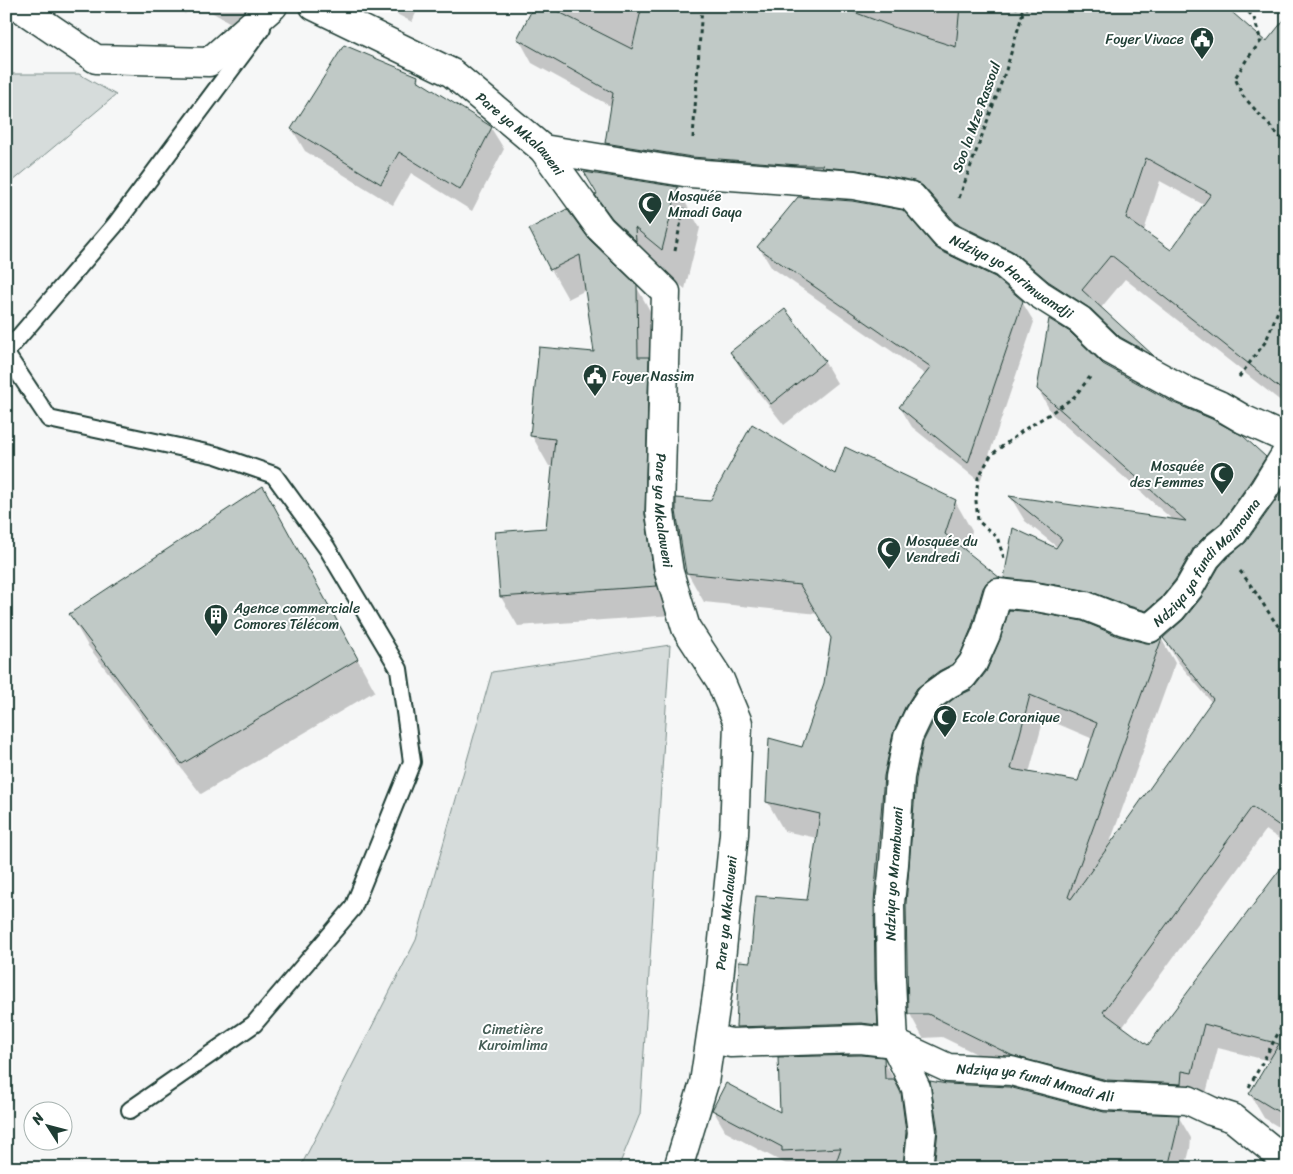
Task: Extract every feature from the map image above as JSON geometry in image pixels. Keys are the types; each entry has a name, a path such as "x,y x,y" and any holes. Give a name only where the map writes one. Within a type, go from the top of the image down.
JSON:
{"street":[{"path":"18,6 96,59 208,62 273,6"},
{"name":"Pare ya Mkalaweni","path":"314,6 452,73 543,149 600,228 666,292 660,512 669,572 686,628 720,680 738,724 734,834 718,988 704,1083 678,1168"},
{"name":"Ndziya yo Harimwamdji","path":"543,149 690,173 854,185 911,196 946,236 1004,264 1039,294 1080,320 1111,350 1182,389 1287,439"},
{"name":"Ndziya ya fundi Maimouna","path":"997,600 1036,597 1086,606 1150,628 1172,610 1189,588 1206,558 1233,533 1263,491 1287,452"},
{"name":"Ndziya yo Mrambwani","path":"918,1168 922,1132 916,1088 894,1043 891,979 890,904 900,777 908,737 918,714 930,697 963,676 973,663 986,634 997,600"},
{"name":"Ndziya ya fundi Mmadi Ali","path":"711,1039 730,1043 861,1038 894,1043 948,1068 1011,1071 1106,1096 1188,1100 1233,1118 1287,1162"}],"lane":[{"path":"130,1110 254,1024 354,908 412,762 399,669 328,548 274,475 216,455 49,419 6,353 115,225 279,6"}],"path":[{"path":"666,292 690,173 702,6"},
{"path":"1014,6 1023,12"},
{"name":"Soo la Mze Rassoul","path":"946,236 1006,70 1023,12 1028,6"},
{"path":"1243,6 1254,18 1261,41 1235,78 1243,96 1287,145"},
{"path":"1218,405 1266,341 1287,288"},
{"path":"997,600 1004,558 997,537 978,521 976,501 978,478 991,455 1025,429 1074,397 1111,350"},
{"path":"1217,546 1255,590 1287,638"},
{"path":"1233,1118 1287,1017"}],"green space":[{"path":"6,74 79,74 116,95 6,187"},
{"name":"Cimetière Kuroimlima","path":"670,645 640,1114 618,1168 300,1168 416,940 492,672"}],"building":[{"path":"534,6 547,6 632,49 642,6 838,6 896,28 956,47 960,6 1225,6 1266,42 1287,16 1287,394 1111,255 1082,290 1154,356 1120,337 1091,309 1048,281 1014,252 956,223 923,186 914,181 857,170 822,167 823,165 798,165 692,157 605,143 613,93 517,39","holes":["1146,158 1211,194 1171,250 1126,218"]},
{"path":"344,45 418,76 417,80 492,127 460,190 399,152 381,184 291,129"},
{"name":"Mosquée Mmadi Gaya","path":"584,172 678,187 662,250 635,228 636,241 612,218 595,195 597,194"},
{"path":"798,197 852,201 903,210 939,250 995,277 1023,301 968,463 899,407 931,367 757,247"},
{"path":"567,209 589,239 637,285 638,357 649,357 645,514 657,586 500,597 495,532 546,528 555,439 530,436 539,347 594,352 580,255 550,270 529,229"},
{"path":"785,309 825,361 771,404 730,352"},
{"path":"1049,319 1070,332 1103,364 1174,403 1212,419 1243,436 1266,457 1222,522 1194,547 1176,579 1161,598 1146,611 1089,591 1004,578 1013,528 1056,548 1062,539 1009,496 1186,521 1037,389"},
{"path":"752,424 835,474 845,447 956,500 945,534 1000,578 992,579 983,588 971,629 960,655 953,664 939,671 917,688 905,707 893,734 884,776 874,902 875,979 878,1025 861,1023 736,1027 739,961 750,962 756,896 807,900 820,814 766,802 769,738 802,747 824,683 831,638 800,585 686,573 676,511 676,498 710,501"},
{"path":"1287,482 1287,831 1252,807 1103,1012 1148,1045 1287,860 1287,1117 1249,1094 1279,1044 1204,1024 1192,1073 1182,1071 1181,1084 1107,1080 1013,1056 928,1014 908,1014 906,904 916,779 923,742 942,708 956,697 971,690 986,672 1000,640 1009,610 1034,612 1082,621 1118,636 1146,643 1154,643 1162,638 1068,897 1071,899 1213,699 1163,638 1184,619 1201,598 1219,567 1246,542","holes":["1030,695 1097,723 1078,781 1011,769"]},
{"name":"Agence commerciale Comores Télécom","path":"263,486 358,659 182,764 69,614"},
{"path":"860,1055 884,1057 885,1079 894,1079 901,1093 906,1132 903,1168 834,1168 841,1148 782,1151 782,1147 712,1110 726,1083 780,1112 778,1057"},
{"path":"930,1081 947,1084 1009,1087 1104,1112 1179,1115 1168,1168 934,1168 938,1130"}],"place":[{"name":"Foyer Vivace","path":"1202,60"},
{"name":"Mosquée Mmadi Gaya","path":"650,225"},
{"name":"Foyer Nassim","path":"595,397"},
{"name":"Mosquée des Femmes","path":"1222,495"},
{"name":"Mosquée du Vendredi","path":"889,570"},
{"name":"Agence commerciale Comores Télécom","path":"216,637"},
{"name":"Ecole Coranique","path":"945,738"}]}
